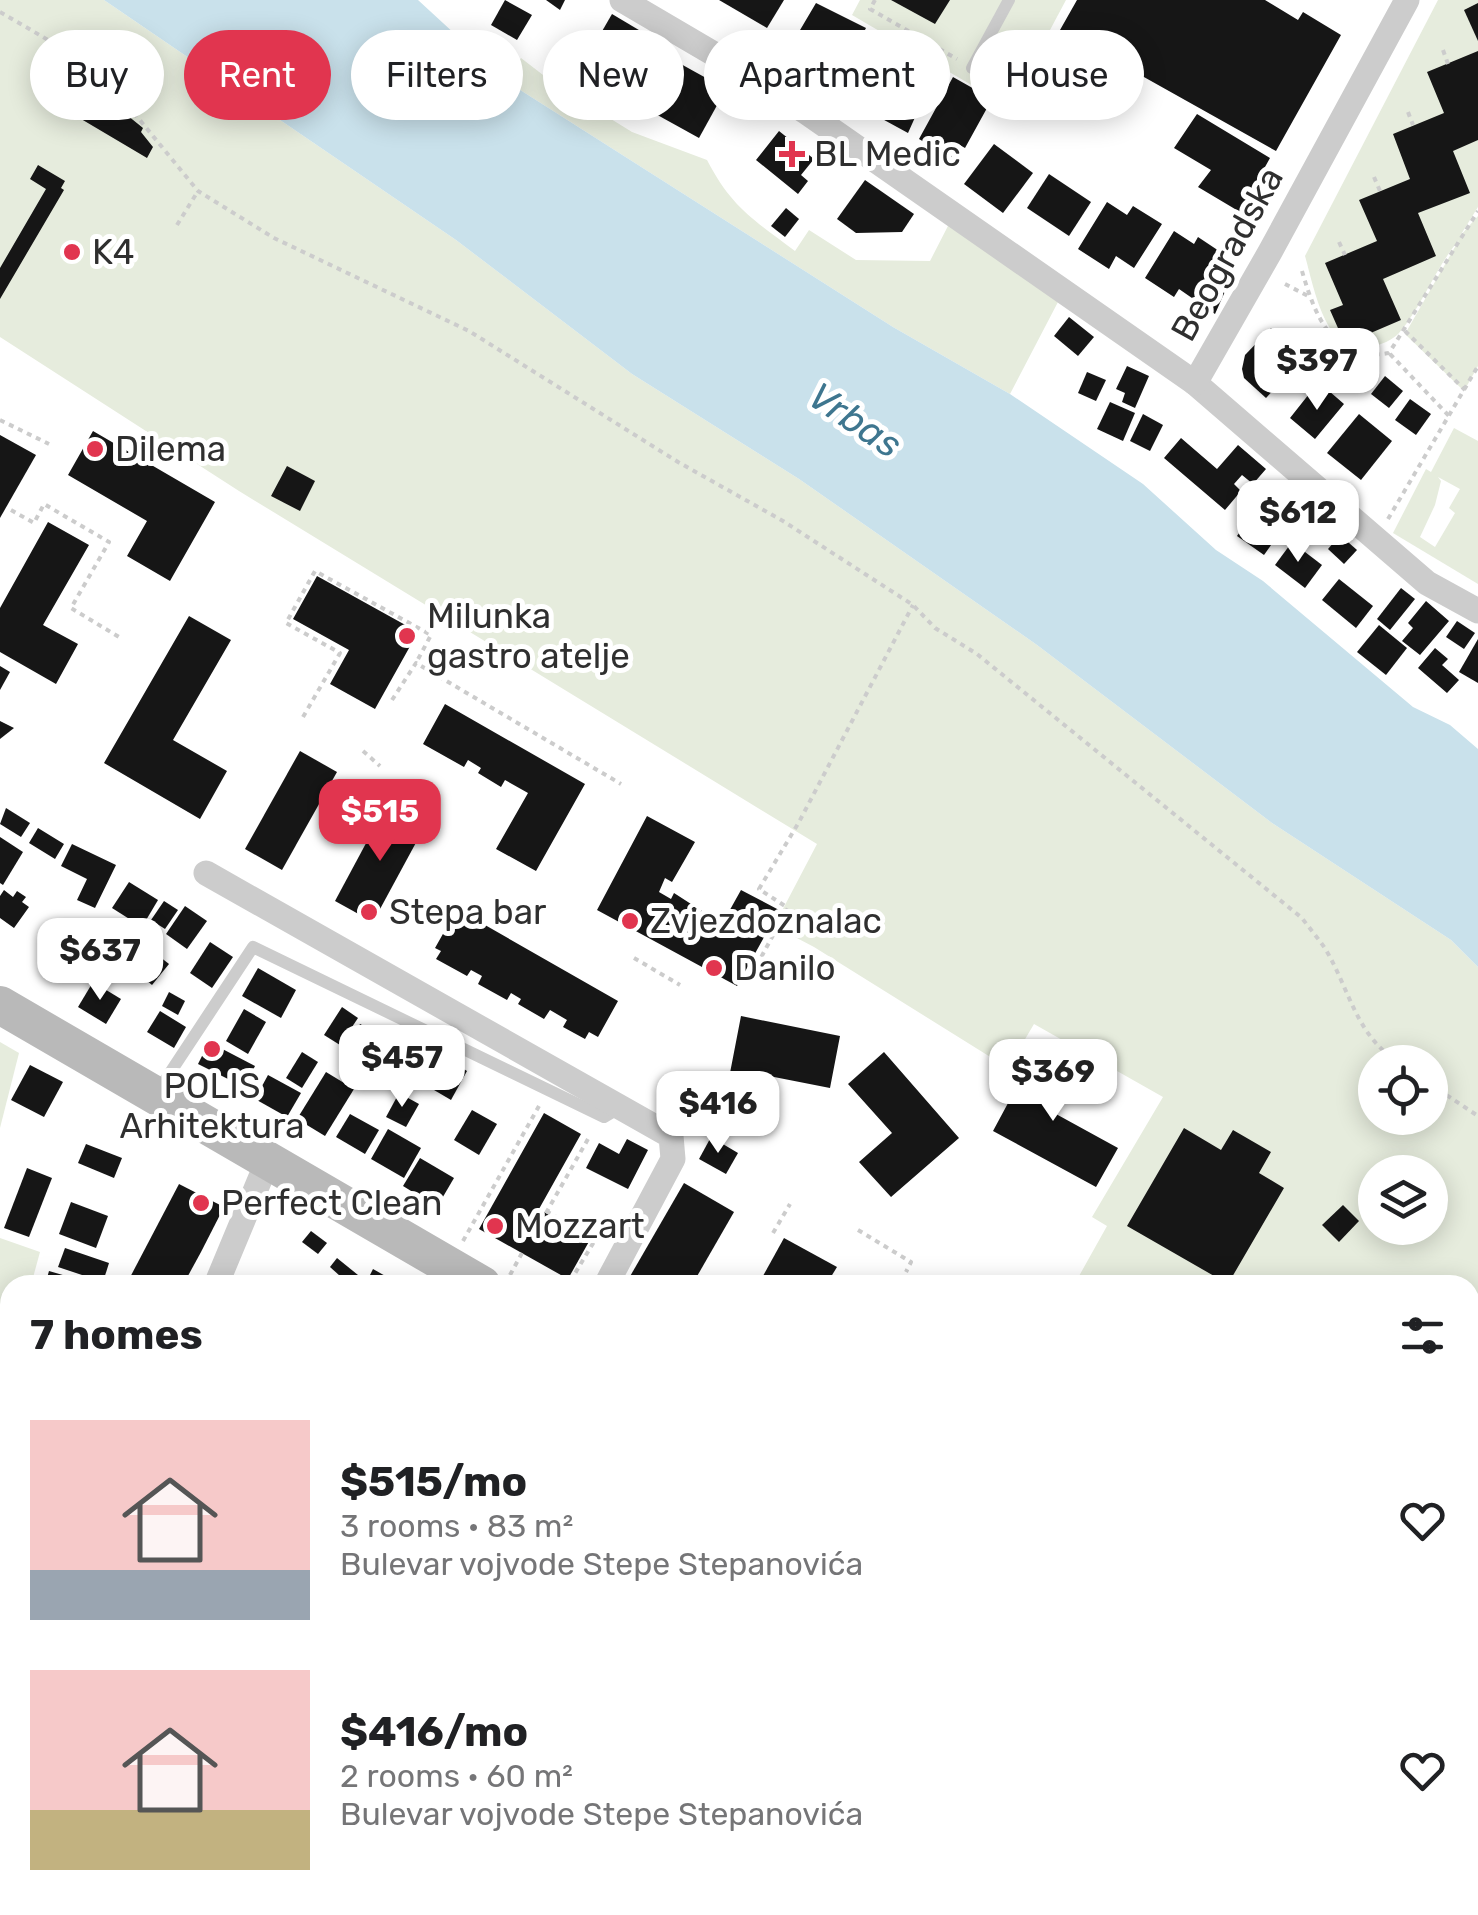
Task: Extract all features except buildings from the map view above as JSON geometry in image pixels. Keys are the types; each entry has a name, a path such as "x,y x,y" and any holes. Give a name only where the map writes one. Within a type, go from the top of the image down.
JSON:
{"street":[{"path":"622,0 806,112 1195,383 1427,583 1478,611"},
{"name":"Beogradska","path":"1195,383 1407,0"},
{"path":"206,873 671,1136 673,1159 611,1275"},
{"path":"0,1005 268,1160 482,1275"},
{"path":"220,1275 268,1160"}],"lane":[{"path":"993,30 1009,0"},
{"path":"157,1094 253,947 604,1117 622,1106"}],"path":[{"path":"875,0 870,9 970,67"},
{"path":"0,12 98,69 198,192 274,238 469,331 678,462 784,521 913,605 935,628 977,654 1302,918 1326,951 1375,1045"},
{"path":"1444,50 1448,64"},
{"path":"1408,112 1414,125"},
{"path":"1374,178 1380,191"},
{"path":"178,225 198,192"},
{"path":"1302,270 1311,298 1332,337 1344,348 1367,355 1389,352 1478,211"},
{"path":"1340,242 1345,254"},
{"path":"1285,284 1311,298"},
{"path":"1405,331 1465,390"},
{"path":"1389,352 1449,416"},
{"path":"1376,540 1478,366"},
{"path":"0,420 49,444"},
{"path":"10,510 34,523 44,504 109,542 70,608 120,637"},
{"path":"303,718 340,653 286,623 315,571 431,636 392,700"},
{"path":"747,983 788,908 759,889 800,822 913,605"},
{"path":"416,662 621,784"},
{"path":"363,751 380,766"},
{"path":"634,958 680,985"},
{"path":"458,1249 548,1091"},
{"path":"1448,1096 1478,1116"},
{"path":"574,1275 595,1240 546,1212 588,1140"},
{"path":"773,1233 790,1204"},
{"path":"858,1230 911,1262 906,1272"},
{"path":"502,1275 522,1254"}],"green space":[{"path":"0,0 104,0 148,30 30,30 30,120 164,120 164,41 184,55 184,120 280,120 456,240 632,374 799,479 1037,645 1272,823 1451,940 1478,967 1478,1275 1080,1275 1107,1226 1092,1217 1163,1097 1034,1024 1008,1068 774,926 817,844 239,491 0,337"},
{"path":"860,0 1066,0 1050,30 970,30 970,84 950,72 950,30 878,30 852,15"},
{"path":"1438,0 1478,0 1478,207 1460,236 1478,216 1478,366 1464,391 1405,334 1459,240 1399,333 1371,347 1356,348 1343,343 1333,332 1318,302 1305,256"},
{"path":"523,60 543,75 543,105 523,92"},
{"path":"567,120 613,120 632,132 707,160 735,201 795,251 809,230 856,260 930,261 949,224 1058,302 1010,394 893,327"},
{"path":"1454,428 1478,441 1478,584 1393,533 1426,469 1431,472","holes":["1438,477 1460,489 1449,508 1455,513 1435,547 1420,537 1435,505 1441,481"]},
{"path":"0,1042 19,1053 0,1128"},
{"path":"0,1238 40,1252 34,1275 0,1275"}],"water":[{"name":"Vrbas","path":"104,0 418,0 451,30 351,30 351,120 523,120 523,92 543,105 543,120 567,120 893,327 1010,394 1143,484 1216,550 1263,581 1413,707 1450,725 1478,749 1478,967 1451,940 1272,823 1037,645 799,479 632,374 456,240 280,120 331,120 331,30 184,30 184,55 164,41 164,30 148,30"}],"place":[{"name":"BL Medic","path":"792,154"},
{"name":"K4","path":"72,252"},
{"name":"Dilema","path":"95,449"},
{"name":"Milunka gastro atelje","path":"407,636"},
{"name":"Stepa bar","path":"369,912"},
{"name":"Zvjezdoznalac","path":"630,921"},
{"name":"Danilo","path":"714,968"},
{"name":"POLIS Arhitektura","path":"212,1049"},
{"name":"Perfect Clean","path":"201,1203"},
{"name":"Mozzart","path":"495,1226"}]}
